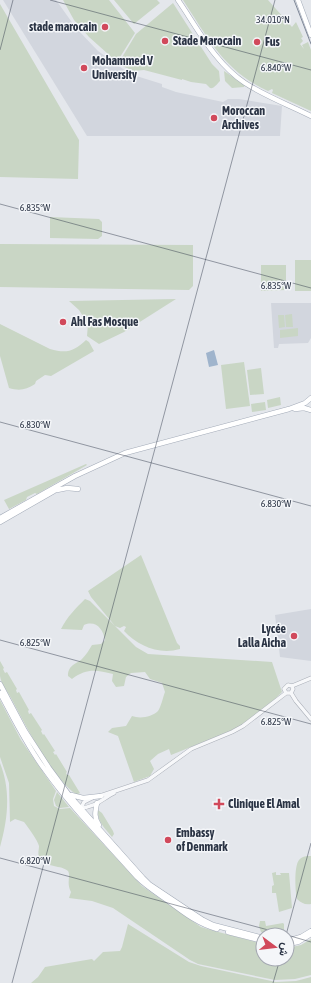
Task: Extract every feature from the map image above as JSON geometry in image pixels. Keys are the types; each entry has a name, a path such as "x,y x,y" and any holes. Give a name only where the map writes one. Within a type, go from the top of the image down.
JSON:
{"main road":[{"path":"178,0 215,56 230,72 251,87 311,116"},
{"path":"298,0 311,35"},
{"path":"0,522 7,516 110,459 140,448 289,409 305,403 311,398"},
{"path":"289,409 302,408 310,410 311,402"},
{"path":"0,518 7,516 57,490 79,475"},
{"path":"57,490 67,488 78,489"},
{"path":"0,684 36,750 79,809 140,880 201,923 213,928 255,939"},
{"path":"0,693 33,753 55,784 146,881 198,917 213,925 255,936"},
{"path":"69,794 83,798 101,796"},
{"path":"97,803 95,812 96,819 111,838 111,842"},
{"path":"295,939 311,930"},
{"path":"295,943 311,934"}],"street":[{"path":"286,693 284,689 286,686 292,686 311,678"},
{"path":"291,693 294,689 292,686"},
{"path":"79,809 86,801 148,780 191,749 238,729 286,693 291,693"},
{"path":"291,693 311,719"},
{"path":"79,809 91,807 105,797 120,790"}],"shaded area":[{"name":"Mohammed V University","path":"3,0 56,0 76,28 98,51 130,74 162,84 162,87 176,92 223,102 228,99 239,99 282,106 280,136 87,136"},
{"path":"271,303 311,303 311,338 308,343 279,344 278,348 274,348"},
{"name":"Lycée Lalla Aicha","path":"311,609 311,661 280,657 275,615"}],"green space":[{"name":"stade marocain","path":"63,0 109,0 135,33 117,62 89,37 74,20"},
{"path":"114,0 157,0 160,3 134,24"},
{"name":"Fus","path":"183,0 268,0 292,27 296,22 303,37 301,38 303,41 300,44 304,49 302,45 308,42 311,50 311,111 272,93 272,89 268,91 240,74 218,52"},
{"name":"Stade Marocain","path":"173,3 212,64 219,71 220,81 213,88 210,88 206,84 182,80 144,70 133,71 118,64 136,34"},
{"path":"0,4 79,140 78,179 0,177"},
{"path":"224,71 245,85 244,87 232,88 225,81"},
{"path":"50,217 99,219 102,222 102,236 98,239 50,238"},
{"path":"0,244 193,245 193,286 189,290 0,287"},
{"path":"295,260 311,260 311,291 295,291"},
{"path":"261,265 286,265 286,290 261,291"},
{"path":"176,299 124,332 99,344 87,336 88,324 79,310 69,301"},
{"path":"292,314 293,327 286,327 285,315"},
{"path":"278,315 284,315 285,327 279,328"},
{"path":"0,324 50,349 66,351 74,349 86,340 89,342 94,351 51,376 45,375 29,388 19,390 9,388 0,356"},
{"path":"298,328 298,336 280,338 280,330"},
{"path":"244,362 250,406 226,409 221,365"},
{"path":"261,368 264,394 250,395 247,370"},
{"path":"280,397 281,405 268,408 267,400"},
{"path":"265,402 266,410 252,412 251,404"},
{"path":"86,464 87,465 37,494 35,493 27,497 26,500 9,509 4,500"},
{"path":"141,555 180,649 164,651 142,645 124,631 126,627 124,626 120,628 115,626 91,597 88,591"},
{"path":"85,599 90,601 136,647 148,654 272,662 282,692 238,728 171,755 169,749 158,754 150,761 154,769 150,776 134,782 118,736 108,732 112,728 126,726 132,716 146,717 153,715 158,711 165,692 162,683 150,679 145,672 131,673 126,677 124,686 116,687 112,681 113,674 92,671 77,675 72,679 68,676 69,669 82,659 92,645 101,644 105,640 101,629 92,624 84,625 82,630 61,629 75,609"},
{"path":"0,661 5,673 7,672 17,689 17,693 19,692 29,710 29,714 31,713 42,730 43,735 44,734 55,751 53,752 55,755 56,754 67,772 67,775 69,775 80,793 78,794 80,796 71,790 61,780 32,737 2,682 0,676"},
{"path":"0,700 21,740 56,791 53,799 54,806 60,809 70,808 142,886 201,927 255,942 255,967 295,967 295,946 301,945 311,939 311,975 295,979 275,980 198,964 113,908 92,901 69,898 71,892 68,871 50,865 40,858 38,852 39,846 33,834 24,822 15,819 10,822 9,783 0,757"},
{"path":"0,763 6,784 7,805 5,826 0,847"},
{"path":"57,792 69,807 60,808 56,806 54,800"},
{"path":"98,810 102,813 113,831 114,834 112,837 100,821"},
{"path":"306,856 311,856 311,904 307,904 302,903 297,899 295,885 296,868 300,859"},
{"path":"276,872 276,875 281,875 280,873 289,873 292,908 279,912 276,893 272,893 272,886 274,885 272,873"},
{"path":"260,921 265,921 266,926 284,924 284,927 259,926"},
{"path":"128,924 189,962 201,966 276,982 296,981 311,977 311,983 31,983 38,977 45,967 92,959 94,961 103,952 120,951"}],"water":[{"path":"214,350 218,365 209,367 206,353"}],"tram line":[{"path":"294,0 311,44"}],"place":[{"name":"stade marocain","path":"105,27"},
{"name":"Stade Marocain","path":"165,41"},
{"name":"Fus","path":"257,42"},
{"name":"Mohammed V University","path":"84,68"},
{"name":"Moroccan Archives","path":"214,118"},
{"name":"Ahl Fas Mosque","path":"63,322"},
{"name":"Lycée Lalla Aicha","path":"294,636"},
{"name":"Clinique El Amal","path":"219,804"},
{"name":"Embassy of Denmark","path":"168,840"}]}
